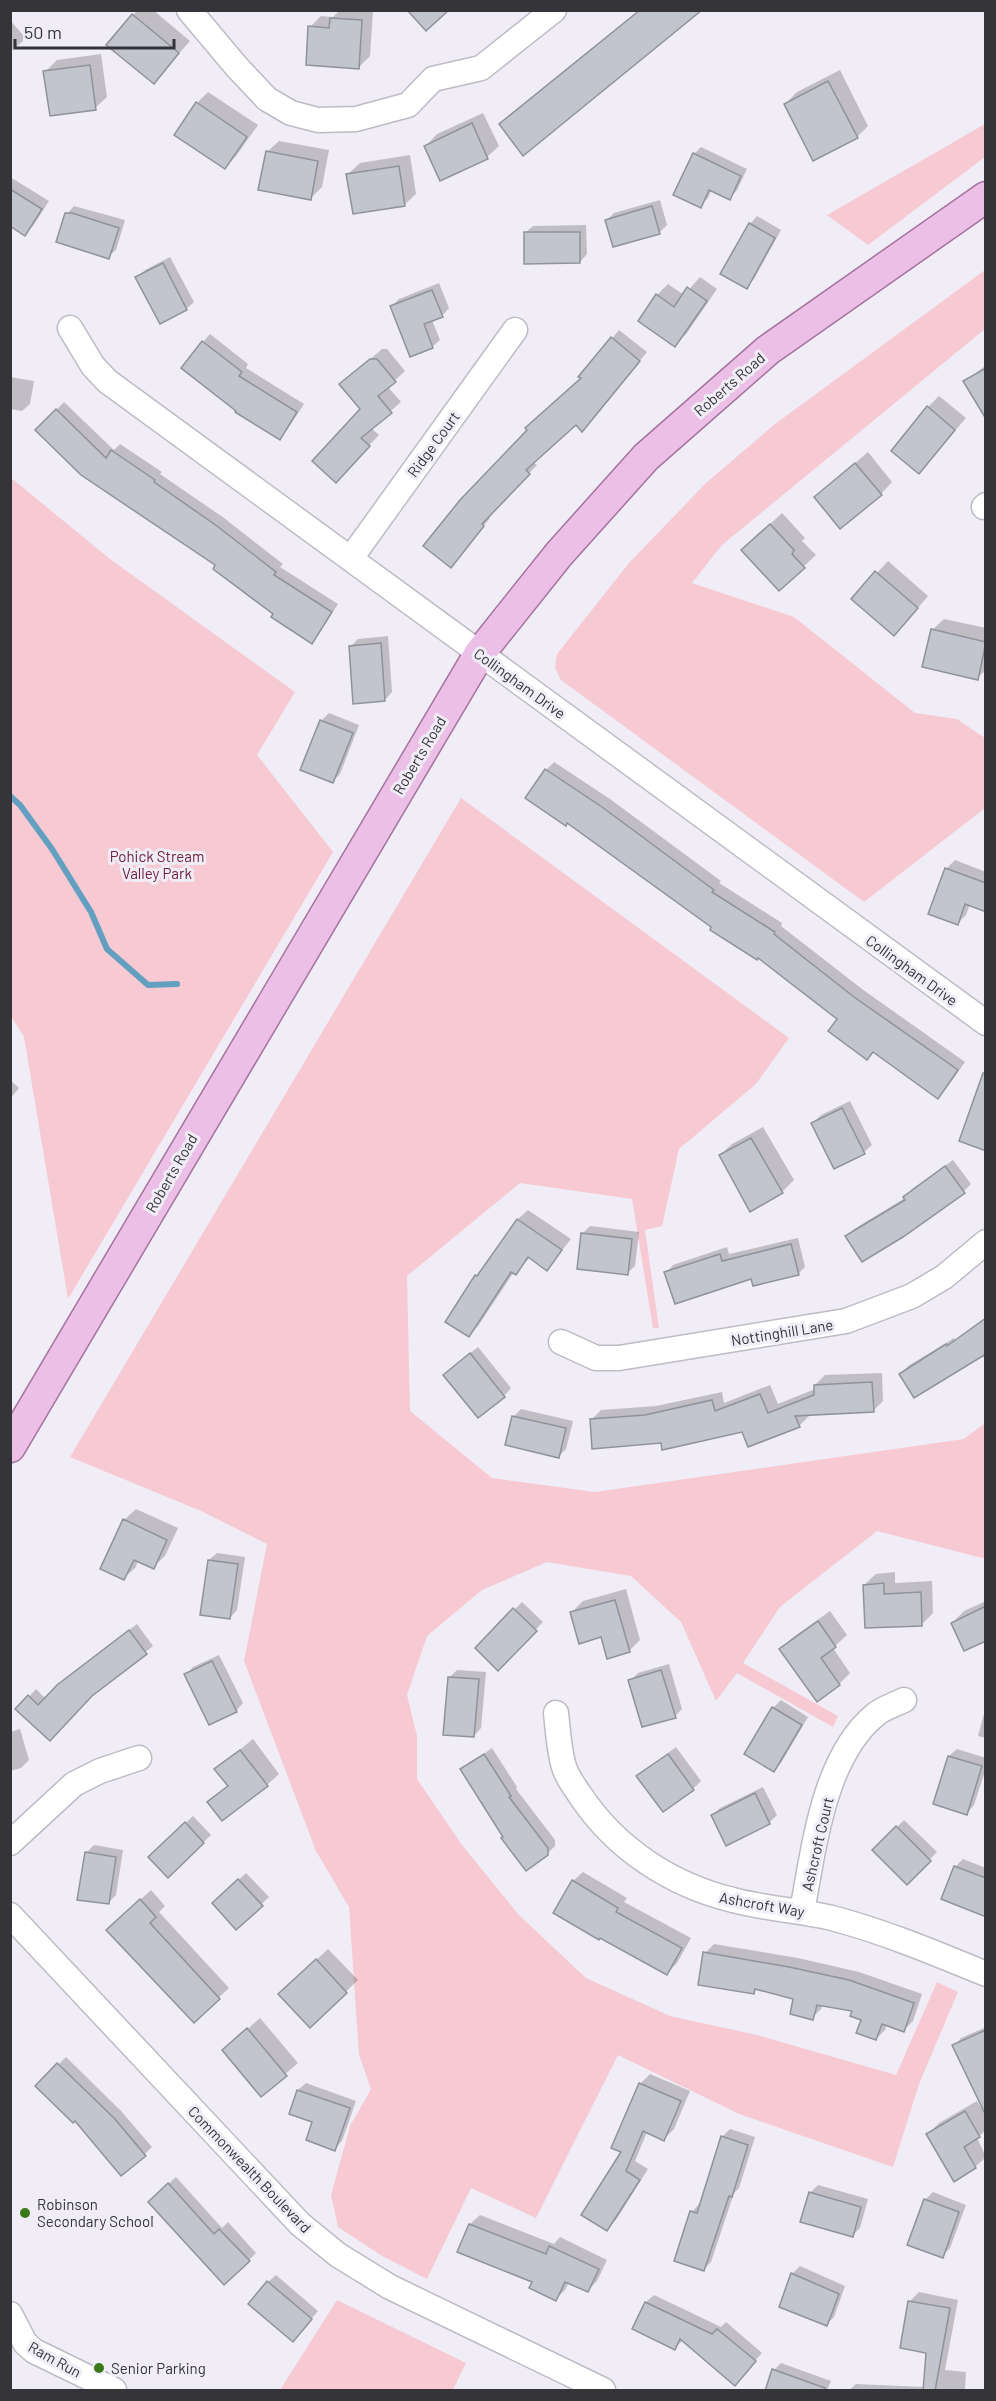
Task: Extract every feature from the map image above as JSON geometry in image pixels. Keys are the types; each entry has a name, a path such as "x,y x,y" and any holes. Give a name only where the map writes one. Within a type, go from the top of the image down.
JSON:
{"main road":[{"name":"Roberts Road","path":"10,1447 480,653 559,554 646,457 768,350 986,197"}],"street":[{"path":"189,10 267,99 291,113 318,120 356,119 408,105 433,79 481,68 554,10"},
{"name":"Collingham Drive","path":"70,328 93,366 107,381 480,653 982,1012"},
{"name":"Ridge Court","path":"351,558 516,330"},
{"name":"Nottinghill Lane","path":"561,1342 596,1358 619,1359 846,1321 912,1296 944,1276 986,1242"},
{"name":"Ashcroft Court","path":"802,1911 822,1808 838,1767 853,1739 873,1716 904,1700"},
{"name":"Ashcroft Way","path":"556,1713 564,1768 569,1779 596,1818 611,1835 666,1875 707,1893 737,1901 802,1911 901,1939 986,1974"},
{"path":"10,1843 74,1785 100,1771 139,1758"},
{"name":"Commonwealth Boulevard","path":"10,1915 300,2224 330,2248 390,2286 603,2391"},
{"name":"Ram Run","path":"10,2314 25,2343 34,2351 114,2391"}],"green space":[{"path":"985,124 985,157 868,245 827,215"},
{"path":"985,270 985,329 722,545 692,583 794,617 915,713 957,719 985,738 985,808 864,902 561,680 555,668 557,654 629,563 706,483 775,424"},
{"name":"Pohick Stream Valley Park","path":"10,477 110,559 295,692 257,755 333,852 68,1299 24,1037 11,1016"},
{"path":"461,798 789,1038 756,1084 679,1149 662,1226 645,1230 659,1328 653,1328 632,1199 520,1183 407,1276 410,1411 492,1478 595,1492 964,1439 985,1423 986,1559 877,1531 780,1607 743,1663 838,1716 833,1727 737,1673 716,1701 681,1622 631,1576 547,1562 482,1590 427,1636 407,1695 417,1736 417,1779 462,1845 519,1915 586,1978 670,2016 757,2035 896,2075 937,1982 958,1992 919,2084 893,2167 739,2114 618,2055 536,2218 471,2188 427,2279 382,2256 338,2227 331,2195 350,2126 371,2089 359,2055 349,1907 316,1851 244,1661 267,1544 201,1511 70,1457"},
{"path":"337,2300 466,2363 453,2390 280,2390"}],"building":[{"path":"407,10 449,10 426,31"},
{"path":"640,10 702,10 523,156 499,124"},
{"path":"132,14 179,53 154,84 106,45"},
{"path":"330,18 362,20 359,69 306,65 308,26 329,28"},
{"path":"90,65 96,110 50,116 43,71"},
{"path":"828,81 858,138 813,161 784,104"},
{"path":"196,102 247,137 225,169 174,135"},
{"path":"472,123 488,159 440,181 424,146"},
{"path":"266,151 318,161 311,200 258,190"},
{"path":"693,153 741,176 730,200 709,190 701,208 673,195"},
{"path":"399,166 405,206 353,214 346,174"},
{"path":"10,189 42,209 25,236 10,226"},
{"path":"652,206 660,234 613,247 605,220"},
{"path":"65,213 72,213 119,228 109,259 56,242"},
{"path":"749,223 775,238 747,289 720,274"},
{"path":"524,232 580,232 580,263 524,264"},
{"path":"163,263 187,310 160,324 135,277"},
{"path":"687,287 707,301 675,347 638,321 656,294 674,307"},
{"path":"432,290 443,317 424,324 433,348 410,357 390,306"},
{"path":"611,337 640,361 582,432 576,425 526,470 530,474 482,524 484,526 451,568 423,546 460,500 527,430 525,428 581,378 578,377"},
{"path":"202,341 242,372 239,376 297,412 280,440 235,412 181,368"},
{"path":"370,359 377,359 396,382 378,396 392,413 361,438 370,446 336,483 312,461 360,409 339,384"},
{"path":"986,368 986,419 963,381"},
{"path":"927,406 955,430 919,474 891,451"},
{"path":"56,409 106,458 111,450 217,526 276,572 274,575 332,612 312,644 271,617 273,614 213,569 215,565 81,475 35,430"},
{"path":"855,463 882,495 840,529 814,497"},
{"path":"770,524 794,550 792,554 805,568 779,591 741,550"},
{"path":"875,571 918,608 894,636 851,599"},
{"path":"931,629 986,642 978,680 922,667"},
{"path":"381,643 385,701 353,704 349,646"},
{"path":"320,720 353,733 333,783 300,770"},
{"path":"545,769 602,807 714,890 712,892 775,932 774,934 854,997 958,1070 938,1099 873,1052 867,1060 828,1031 837,1019 758,958 757,960 710,930 711,927 567,823 566,826 525,798"},
{"path":"945,868 986,883 986,912 965,904 958,925 928,914"},
{"path":"983,1073 986,1073 986,1151 959,1141"},
{"path":"842,1108 865,1154 834,1169 811,1123"},
{"path":"751,1138 783,1193 750,1212 719,1155"},
{"path":"945,1166 965,1193 903,1237 862,1262 845,1236 905,1200 903,1197"},
{"path":"517,1219 562,1250 547,1271 528,1257 516,1275 511,1272 469,1337 445,1322 475,1275 477,1276"},
{"path":"581,1233 632,1239 628,1275 577,1269"},
{"path":"791,1244 799,1275 753,1286 751,1279 675,1304 664,1272 720,1254 722,1261"},
{"path":"986,1318 986,1354 914,1398 899,1374 946,1344 947,1346"},
{"path":"470,1353 505,1397 478,1418 443,1375"},
{"path":"872,1382 874,1412 795,1416 800,1427 748,1447 742,1432 662,1450 661,1443 592,1449 590,1419 645,1415 712,1400 715,1411 760,1394 768,1413 814,1395 814,1385"},
{"path":"512,1416 566,1428 559,1458 505,1445"},
{"path":"123,1519 167,1540 154,1569 134,1560 124,1580 100,1569"},
{"path":"208,1560 238,1564 230,1619 200,1615"},
{"path":"884,1583 884,1594 921,1592 922,1626 865,1628 863,1585"},
{"path":"615,1600 630,1652 607,1659 601,1637 579,1644 570,1612"},
{"path":"986,1606 986,1641 964,1651 951,1623"},
{"path":"513,1608 537,1631 498,1671 475,1648"},
{"path":"818,1621 836,1647 821,1658 840,1685 817,1702 779,1649"},
{"path":"129,1630 147,1654 92,1696 50,1741 15,1709 28,1695 38,1705 57,1685"},
{"path":"212,1661 237,1712 209,1725 184,1674"},
{"path":"661,1670 676,1718 642,1727 628,1680"},
{"path":"448,1677 479,1679 474,1737 443,1735"},
{"path":"772,1707 802,1725 774,1772 744,1754"},
{"path":"240,1750 268,1786 222,1821 207,1802 228,1786 214,1769"},
{"path":"484,1754 511,1796 509,1797 548,1848 548,1855 526,1871 501,1838 503,1837 460,1769"},
{"path":"668,1754 694,1790 663,1812 636,1776"},
{"path":"948,1756 982,1766 967,1815 933,1804"},
{"path":"755,1793 770,1824 726,1846 711,1815"},
{"path":"185,1822 204,1843 168,1878 148,1857"},
{"path":"896,1826 931,1861 907,1885 872,1850"},
{"path":"85,1852 116,1857 109,1904 77,1900"},
{"path":"954,1866 986,1878 986,1917 941,1899"},
{"path":"238,1879 263,1906 236,1930 212,1903"},
{"path":"572,1880 618,1908 616,1912 682,1948 667,1975 553,1913"},
{"path":"140,1899 156,1917 150,1923 220,1999 194,2023 106,1930"},
{"path":"703,1952 849,1980 914,2003 904,2032 882,2024 876,2040 856,2033 861,2020 850,2016 852,2011 817,2005 813,2020 790,2014 793,1999 755,1989 754,1994 698,1985"},
{"path":"316,1959 347,1993 310,2028 278,1994"},
{"path":"247,2028 287,2076 261,2097 222,2050"},
{"path":"986,2030 986,2116 952,2045"},
{"path":"57,2063 114,2118 146,2156 121,2176 75,2121 73,2123 35,2086"},
{"path":"639,2083 681,2101 664,2141 643,2131 626,2171 640,2180 607,2231 581,2215 621,2152 611,2148"},
{"path":"297,2090 350,2108 335,2151 306,2140 312,2122 289,2114"},
{"path":"965,2111 980,2137 964,2147 976,2168 954,2182 926,2134"},
{"path":"721,2136 748,2145 732,2197 729,2196 704,2271 674,2261 690,2211 697,2213"},
{"path":"168,2183 214,2234 219,2229 250,2261 224,2285 148,2202"},
{"path":"809,2192 861,2207 853,2237 800,2222"},
{"path":"924,2199 959,2212 943,2258 907,2245"},
{"path":"469,2224 546,2254 549,2246 599,2269 588,2292 565,2282 556,2301 529,2288 532,2282 457,2252"},
{"path":"791,2273 839,2294 827,2326 779,2307"},
{"path":"267,2281 312,2319 293,2342 248,2304"},
{"path":"908,2301 950,2308 935,2391 923,2391 926,2353 900,2348"},
{"path":"645,2302 712,2334 717,2329 756,2361 735,2386 680,2339 675,2350 632,2329"},
{"path":"772,2369 825,2388 824,2391 765,2391"}],"waterway":[{"path":"10,796 20,805 52,849 91,912 107,949 148,985 177,984"}],"place":[{"name":"Robinson Secondary School","path":"25,2213"},
{"name":"Senior Parking","path":"99,2368"}]}
